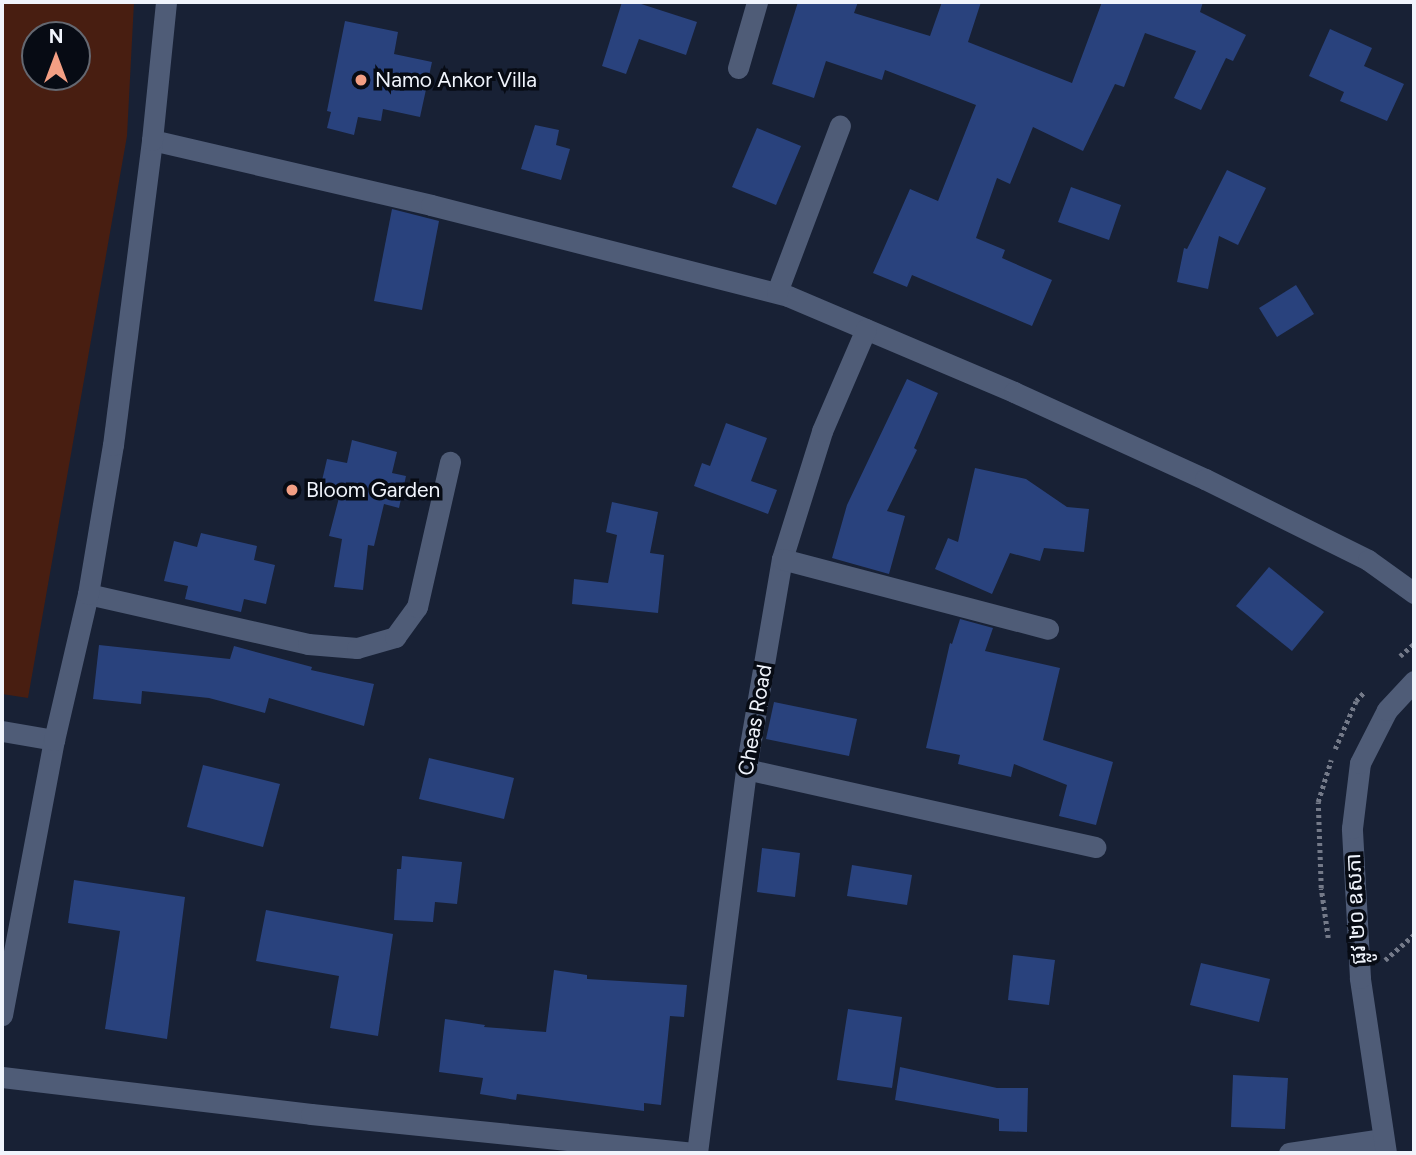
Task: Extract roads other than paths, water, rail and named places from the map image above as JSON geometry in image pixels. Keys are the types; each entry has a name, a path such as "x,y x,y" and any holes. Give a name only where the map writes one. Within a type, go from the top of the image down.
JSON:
{"street":[{"path":"2,1015 54,740 88,594 113,445 152,140 166,2"},
{"path":"738,68 757,2"},
{"path":"777,292 840,125"},
{"path":"152,140 430,205 777,292 1205,479 1368,560 1414,593"},
{"name":"Cheas Road","path":"695,1153 746,769 782,559 822,431 866,329"},
{"path":"88,594 308,644 357,648 395,637 417,607 450,462"},
{"path":"782,559 1048,629"},
{"name":"ផ្លូវ ២០ ឧសភា","path":"1384,1146 1360,978 1354,904 1354,796 1360,763 1373,733 1387,710 1414,681"},
{"path":"2,731 54,740"},
{"path":"746,769 1095,847"},
{"path":"2,1077 311,1114 695,1153"},
{"path":"1289,1153 1384,1146"}],"place":[{"name":"Namo Ankor Villa","path":"361,80"},
{"name":"Bloom Garden","path":"292,490"}]}
